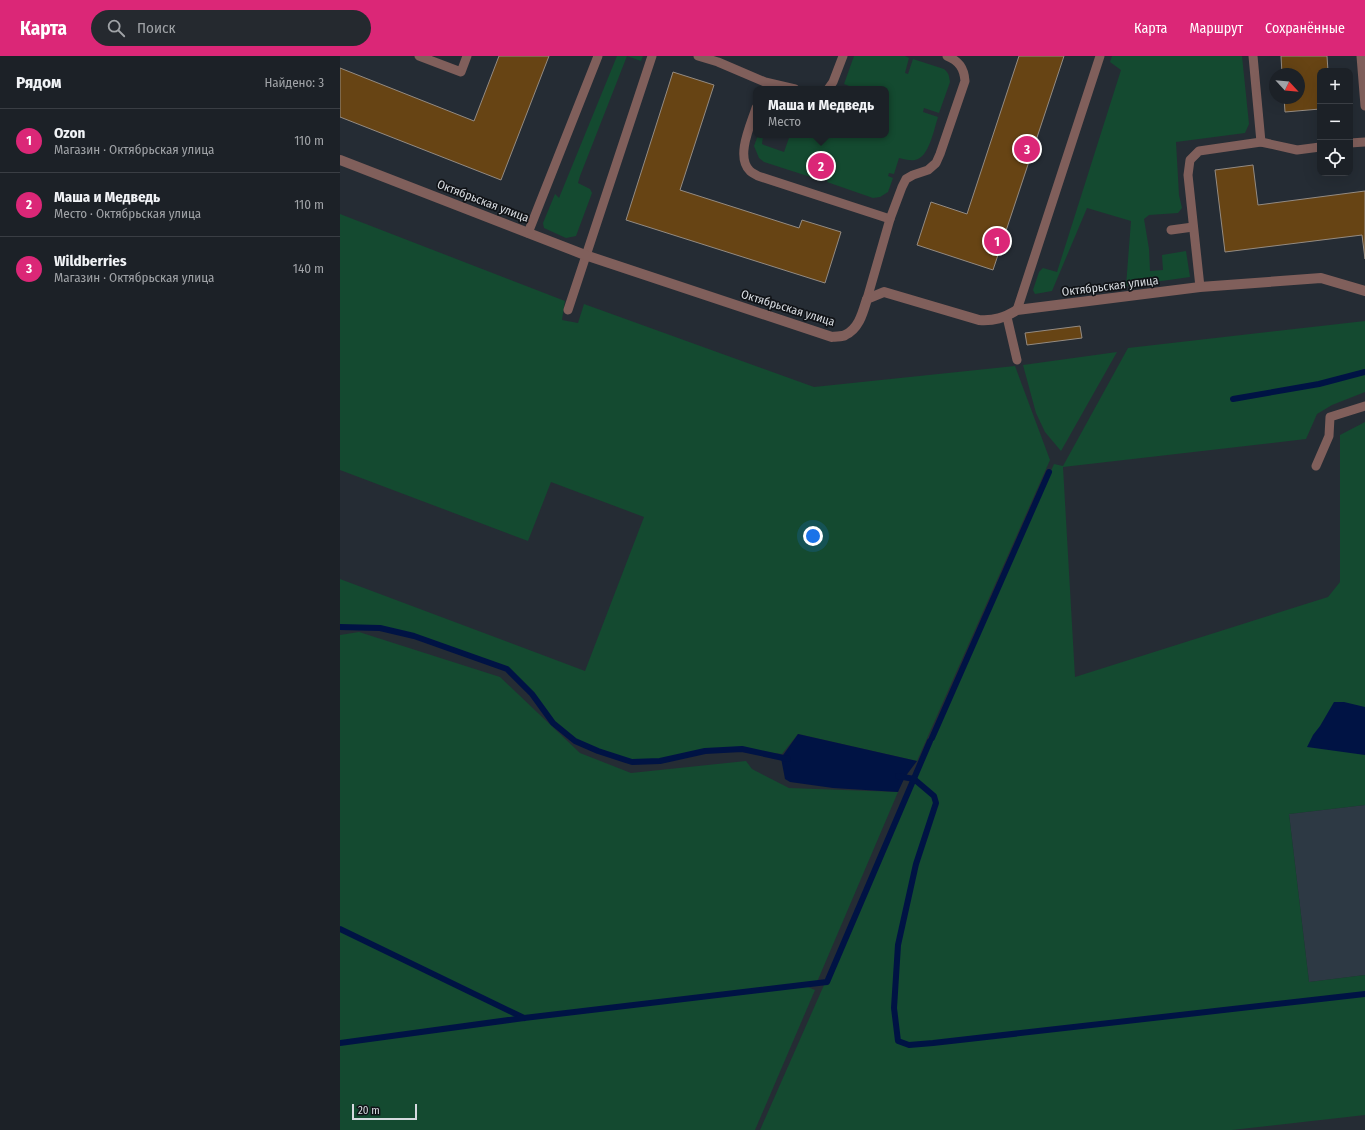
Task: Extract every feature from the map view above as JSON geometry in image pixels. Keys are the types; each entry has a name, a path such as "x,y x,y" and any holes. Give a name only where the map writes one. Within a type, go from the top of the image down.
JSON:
{"street":[{"name":"Октябрьская улица","path":"340,160 585,255 832,337 845,335 853,329 861,318 867,300 884,292 979,320 993,321 1007,317 1017,310 1200,287 1321,278 1365,291"}],"lane":[{"path":"419,56 461,72 467,56"},
{"path":"528,233 598,56"},
{"path":"568,310 652,56"},
{"path":"698,56 719,59 763,85"},
{"path":"830,86 843,56"},
{"path":"867,300 890,219 902,187 906,179 928,170 936,163 965,81 964,72 959,63 947,56"},
{"path":"1017,310 1100,56"},
{"path":"1253,56 1261,142"},
{"path":"1361,56 1365,106"},
{"path":"753,117 743,148 744,160 749,170 758,176 890,219"},
{"path":"1200,287 1188,175 1190,160 1199,151 1261,142 1297,150 1317,147"},
{"path":"1353,144 1365,142"},
{"path":"1171,230 1193,227"},
{"path":"1007,317 1017,360"},
{"path":"1316,466 1329,436 1330,417 1365,406"}],"shaded area":[{"path":"1334,702 1344,702 1365,707 1365,755 1307,747"},
{"path":"798,734 917,761 905,777 898,792 833,788 790,782 785,779 781,758"},
{"path":"1365,805 1365,975 1309,982 1289,814"}],"green space":[{"path":"617,56 627,56 578,183 590,189 592,193 576,236 566,238 544,228 543,223 555,194 559,198"},
{"path":"627,56 643,56 641,61"},
{"path":"854,56 905,56 909,58 905,73 908,74 913,59 944,69 948,73 950,82 939,113 924,108 923,112 938,117 927,149 920,158 915,160 899,158 894,174 889,173 888,176 893,178 888,192 880,197 873,198 827,182 832,168 828,166 823,181 764,162 759,158 754,146 757,138 763,138 762,144 784,152 789,138 889,138 889,86 849,86 844,84"},
{"path":"1112,56 1242,56 1249,124 1245,133 1176,142 1179,195 1182,208 1178,213 1149,215 1144,219 1149,249 1150,271 1163,270 1162,255 1186,251 1190,277 1126,286 1131,221 1087,208 1052,291 1035,294 1033,290 1039,272 1043,268 1057,272 1121,70 1110,62"},
{"path":"340,214 565,301 562,320 578,323 584,304 814,387 1015,366 1050,460 917,761 798,734 782,754 742,749 705,751 660,761 632,762 598,751 575,741 553,723 532,694 507,669 414,636 380,628 340,627 340,579 585,671 644,517 551,482 528,541 340,470"},
{"path":"1365,321 1365,392 1332,405 1317,414 1306,439 1063,467 1075,677 1328,597 1340,582 1340,435 1365,422 1365,805 1289,814 1309,982 1365,975 1365,1115 1232,1130 760,1130 1054,464 1063,466 1128,348"},
{"path":"1117,352 1061,451 1045,432 1036,413 1023,365"},
{"path":"359,632 500,677 580,753 631,773 746,761 752,769 789,788 898,792 817,982 803,985 815,990 755,1130 340,1130 340,635"}],"building":[{"path":"499,56 549,56 501,180 340,117 340,68 474,121"},
{"path":"1019,56 1064,56 993,270 917,245 931,202 967,214"},
{"path":"1281,56 1327,56 1328,68 1317,68 1317,109 1285,112 1284,104 1305,104 1305,68 1282,68"},
{"path":"673,72 714,85 680,190 799,228 802,220 841,232 825,283 626,220"},
{"path":"1253,165 1258,205 1365,191 1365,259 1362,235 1225,252 1215,170"},
{"path":"1080,326 1082,338 1027,345 1025,333"}],"waterway":[{"path":"1233,399 1319,384 1365,372"},
{"path":"932,738 1049,472"},
{"path":"340,627 380,628 414,636 507,669 532,694 553,723 575,741 598,751 632,762 660,761 705,751 742,749 788,759"},
{"path":"340,1043 524,1018 827,982 930,741"},
{"path":"898,776 914,779 934,796 936,803 916,864 898,945 894,1008 898,1041 909,1045 933,1043 1365,994"},
{"path":"340,929 524,1018"}],"place":[{"name":"Wildberries","path":"1027,149"},
{"name":"Маша и Медведь","path":"821,166"},
{"name":"Ozon","path":"997,241"}]}
